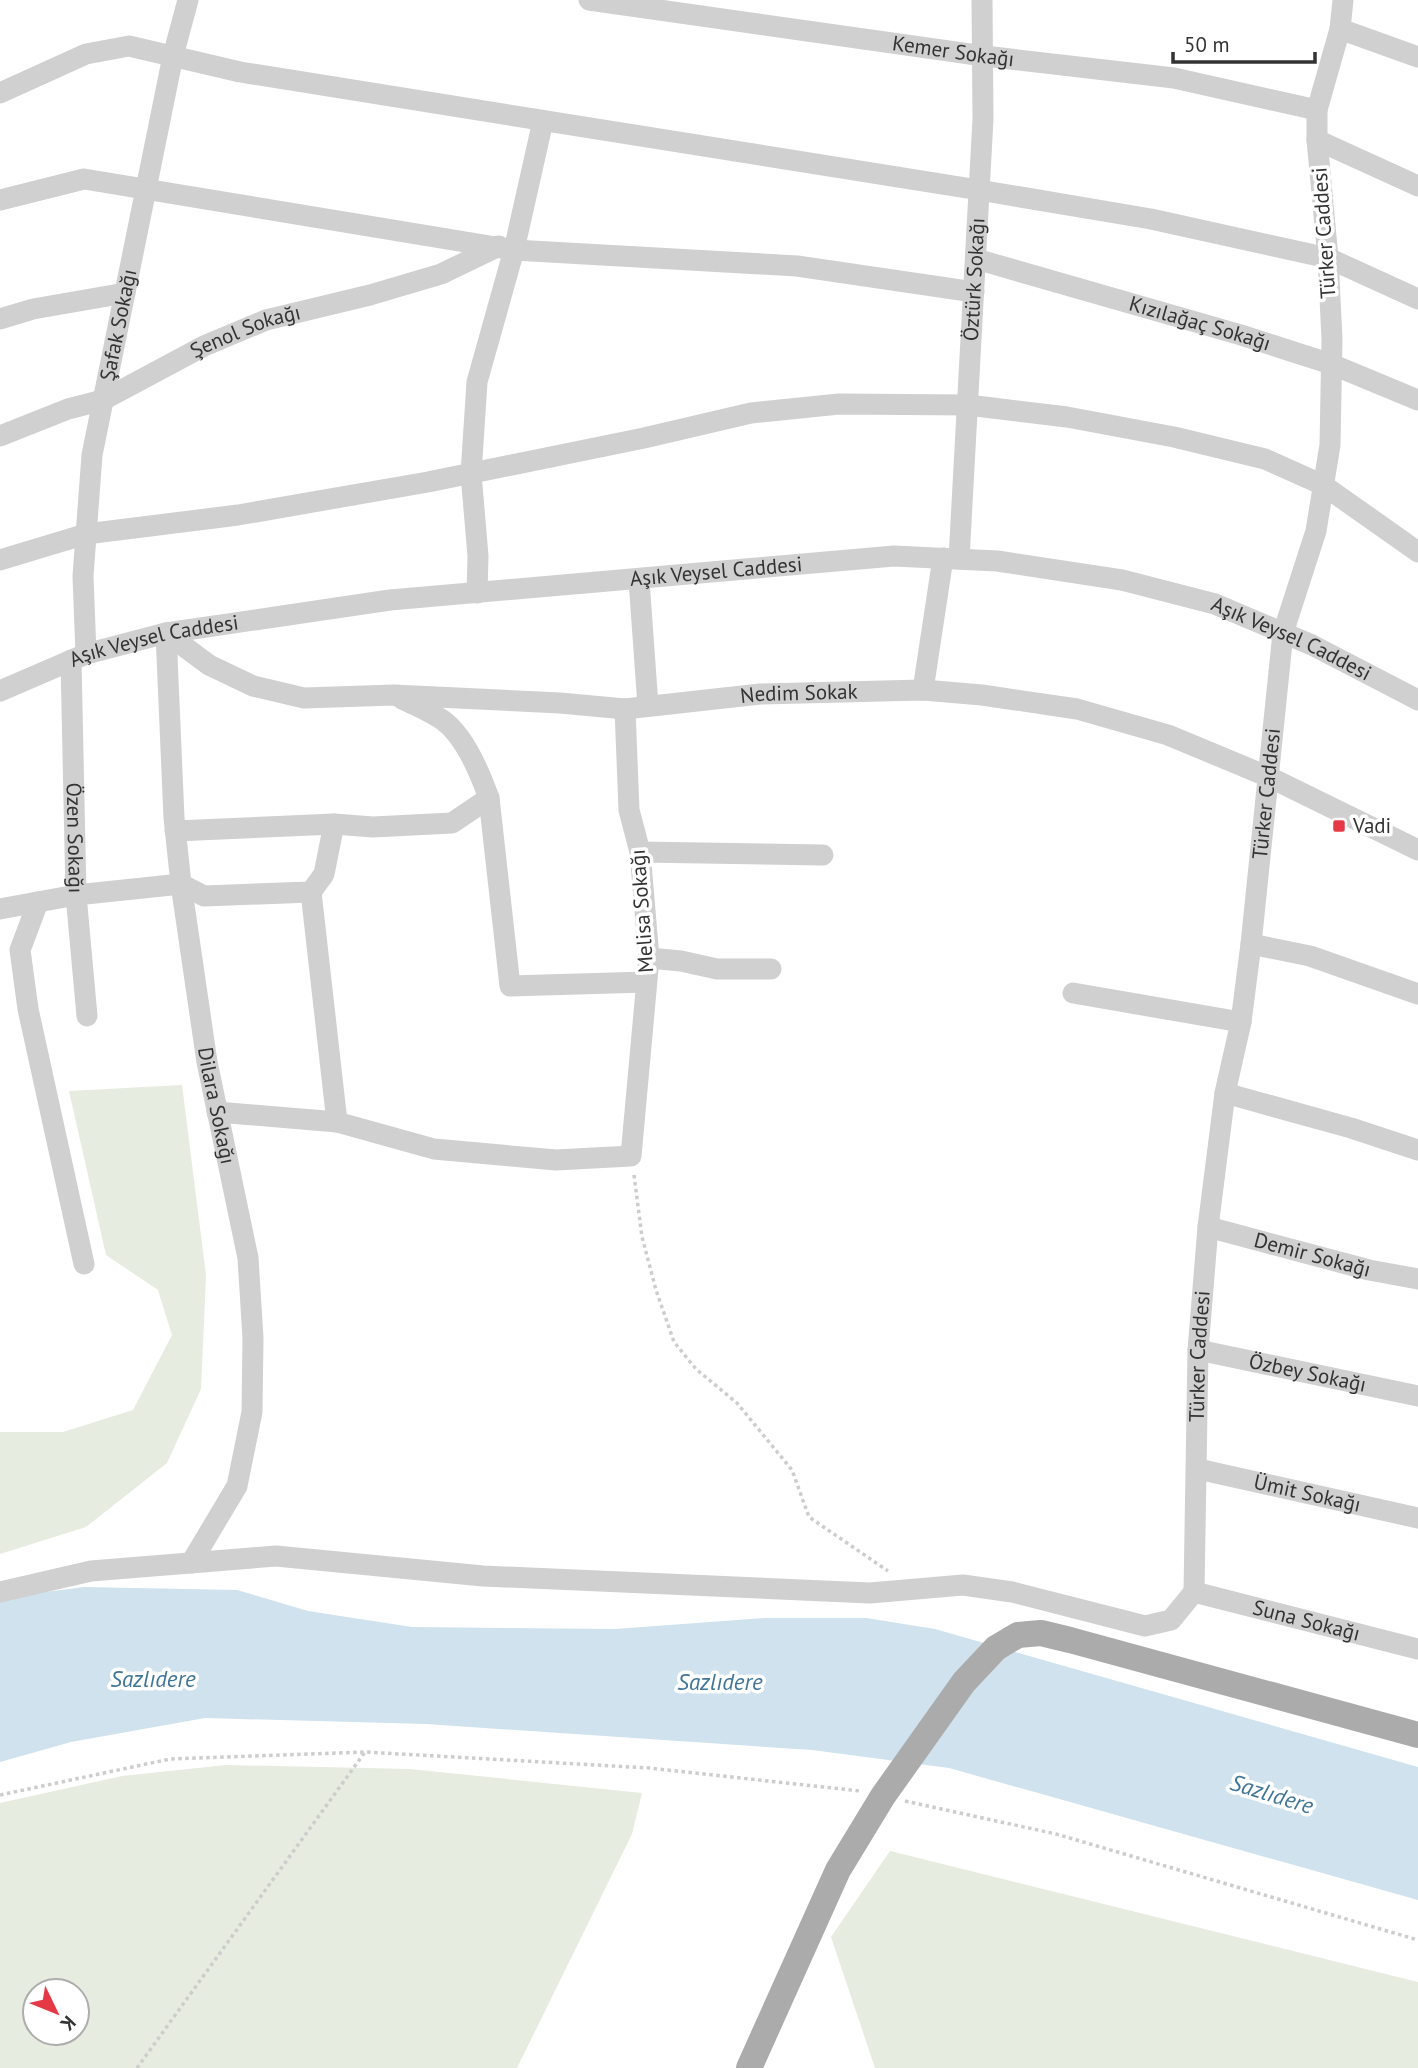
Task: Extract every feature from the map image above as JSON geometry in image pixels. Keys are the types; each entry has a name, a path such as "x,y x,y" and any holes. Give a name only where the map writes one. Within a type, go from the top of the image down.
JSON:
{"main road":[{"path":"749,2068 838,1870 883,1796 959,1690 996,1648 1018,1635 1041,1633 1418,1735"}],"street":[{"name":"Şafak Sokağı","path":"79,657 92,455 173,56 188,0"},
{"name":"Kemer Sokağı","path":"589,0 984,56 1174,78 1317,110"},
{"name":"Öztürk Sokağı","path":"923,690 951,559 968,405 984,56 982,0"},
{"name":"Türker Caddesi","path":"1194,1592 1198,1350 1208,1227 1225,1094 1241,1022 1251,944 1283,634 1316,531 1330,445 1328,258 1317,141 1317,110 1339,29 1343,0"},
{"path":"1339,29 1418,57"},
{"path":"0,93 86,54 129,46 240,72 1151,219 1328,258 1418,299"},
{"path":"477,593 478,556 471,474 477,382 506,248 542,121"},
{"path":"1317,141 1418,186"},
{"path":"0,200 84,179 506,248 797,266 974,292"},
{"name":"Şenol Sokağı","path":"0,436 68,409 103,400 204,346 266,320 370,295 441,274 506,248"},
{"name":"Kızılağaç Sokağı","path":"976,259 1241,335 1331,364 1418,400"},
{"path":"0,319 33,309 125,293"},
{"path":"0,561 86,534 238,514 471,474 751,413 839,404 968,405 1067,417 1174,437 1265,459 1323,485 1418,552"},
{"name":"Aşık Veysel Caddesi","path":"0,691 79,657 166,633 390,600 894,556 997,561 1122,580 1215,604 1312,645 1418,700"},
{"path":"639,580 649,706"},
{"name":"Nedim Sokak","path":"166,633 209,666 253,686 304,698 394,695 625,709 760,694 923,690 982,695 1077,709 1168,735 1269,777 1418,850"},
{"name":"Dilara Sokağı","path":"166,633 175,831 181,884 206,1062 248,1258 253,1338 252,1412 237,1486 191,1563"},
{"name":"Özen Sokağı","path":"79,657 76,894 87,1016"},
{"path":"394,695 443,720 468,750 489,798 510,986 646,982"},
{"name":"Melisa Sokağı","path":"625,709 629,810 640,852 649,958 631,1156"},
{"path":"175,831 334,824 373,827 452,823 489,798"},
{"path":"334,824 324,874 311,892 338,1122"},
{"path":"640,852 823,855"},
{"path":"0,909 76,894 181,884 204,896 311,892"},
{"path":"38,902 20,950 28,1009 84,1264"},
{"path":"1251,944 1310,956 1418,994"},
{"path":"649,958 681,961 717,969 771,969"},
{"path":"1073,993 1241,1022"},
{"path":"1225,1094 1352,1128 1418,1150"},
{"path":"217,1112 338,1122 435,1149 556,1160 631,1156"},
{"name":"Demir Sokağı","path":"1208,1227 1369,1270 1418,1279"},
{"name":"Özbey Sokağı","path":"1198,1350 1418,1396"},
{"name":"Ümit Sokağı","path":"1198,1469 1418,1518"},
{"path":"0,1592 91,1571 276,1556 496,1576 870,1593 963,1585 1012,1592 1145,1626 1171,1620 1194,1592"},
{"name":"Suna Sokağı","path":"1194,1592 1418,1649"}],"path":[{"path":"631,1156 642,1237 674,1342 696,1369 737,1403 792,1470 809,1517 913,1588"},
{"path":"136,2068 365,1752"},
{"path":"0,1795 170,1759 365,1752 649,1768 848,1788 1056,1834 1418,1940"}],"shaded area":[{"path":"182,1085 206,1275 201,1389 167,1463 86,1527 0,1554 0,1432 63,1432 133,1410 172,1335 158,1290 106,1255 69,1091"},
{"path":"226,1765 410,1769 642,1793 632,1834 517,2068 0,2068 0,1803 122,1776"},
{"path":"890,1851 1418,1982 1418,2068 875,2068 831,1937"}],"water":[{"name":"Sazlıdere","path":"84,1587 237,1590 308,1611 412,1627 615,1629 765,1618 866,1618 935,1629 1418,1767 1418,1900 949,1768 812,1750 426,1724 205,1718 71,1742 0,1762 0,1598"}],"place":[{"name":"Vadi","path":"1339,826"}]}
